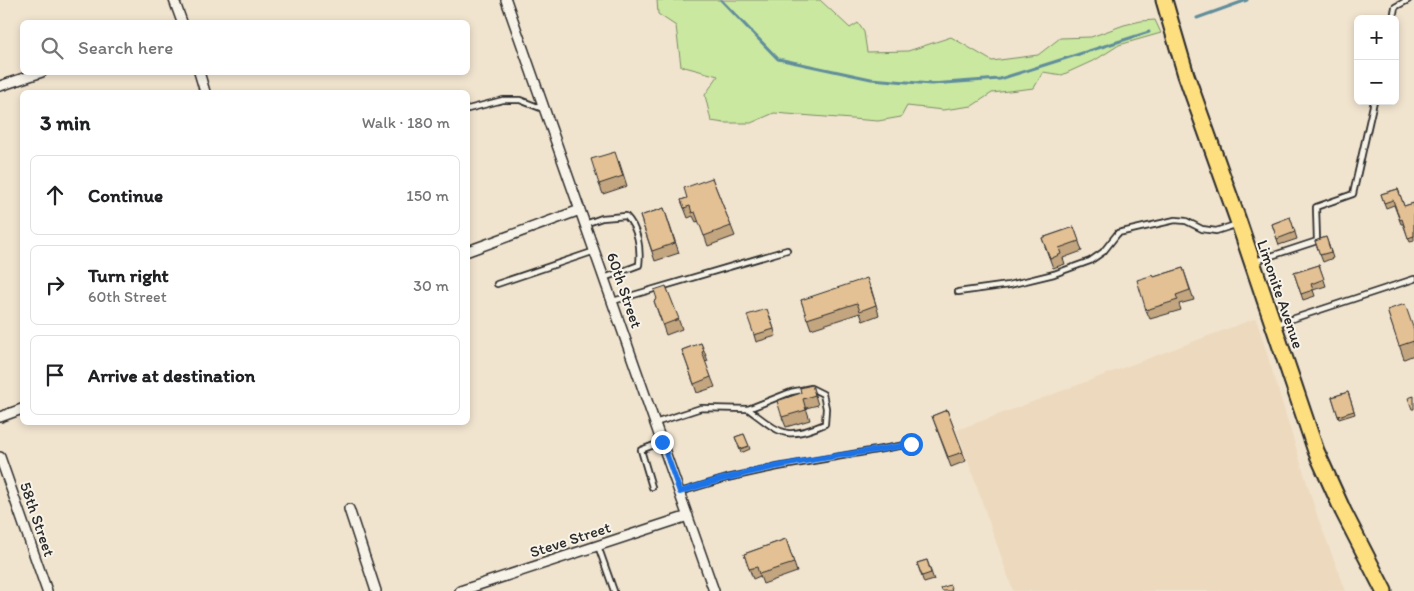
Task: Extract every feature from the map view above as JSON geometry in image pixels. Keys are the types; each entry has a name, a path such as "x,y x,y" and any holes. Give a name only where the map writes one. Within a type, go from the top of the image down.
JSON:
{"main road":[{"name":"Limonite Avenue","path":"1164,0 1186,75 1239,223 1316,451 1343,511 1384,591"}],"street":[{"path":"174,0 181,20"},
{"name":"60th Street","path":"506,0 714,591"},
{"path":"0,86 33,75"},
{"path":"199,75 204,90"},
{"path":"470,249 580,210"},
{"path":"0,417 20,410"},
{"name":"58th Street","path":"0,457 47,591"},
{"path":"349,509 376,591"},
{"name":"Steve Street","path":"460,591 688,516"}],"lane":[{"path":"1394,15 1395,7 1408,0"},
{"path":"470,108 503,100 520,100 544,110"},
{"path":"1252,262 1317,241 1316,207 1353,194 1373,105"},
{"path":"585,224 602,218 626,216 632,222 640,251 638,265 604,278"},
{"path":"958,292 1009,285 1054,274 1090,261 1103,252 1118,233 1175,220 1186,221 1202,229 1216,231 1239,223"},
{"path":"613,301 787,250"},
{"path":"497,284 595,252"},
{"path":"1273,325 1414,279"},
{"path":"656,423 700,408 748,409 791,392 812,388 823,394 826,408 825,424 810,430 791,434 781,433 748,409"},
{"path":"652,487 641,450 662,442"},
{"path":"680,492 728,478 778,467 911,444"},
{"path":"598,546 614,591"}],"shaded area":[{"path":"1256,318 1317,515 1346,591 1013,591 957,430"}],"green space":[{"path":"657,0 820,0 850,28 858,23 864,32 867,52 908,51 951,37 992,61 1038,55 1060,38 1091,37 1141,21 1155,20 1161,33 1119,45 1097,59 1062,75 1043,72 1034,88 992,93 972,106 943,110 907,106 901,117 878,121 774,113 751,123 724,123 711,121 705,95 718,76 681,66 676,26 658,14"}],"building":[{"path":"615,152 623,176 599,184 591,159"},
{"path":"712,178 731,226 704,236 695,212 692,213 690,206 684,208 681,200 687,198 684,188"},
{"path":"1398,189 1404,206 1414,203 1414,236 1408,238 1393,200 1384,203 1381,194"},
{"path":"664,208 675,243 652,251 640,216"},
{"path":"1290,217 1295,232 1277,239 1272,224"},
{"path":"1074,227 1079,241 1059,248 1061,254 1050,259 1042,238"},
{"path":"1326,237 1331,252 1320,255 1315,241"},
{"path":"1319,265 1324,279 1311,284 1313,290 1301,294 1294,273"},
{"path":"1183,268 1190,290 1176,295 1178,300 1146,310 1137,280"},
{"path":"867,278 876,305 860,311 857,303 807,319 801,300"},
{"path":"666,286 679,319 663,325 654,301 657,299 654,290"},
{"path":"1405,304 1414,330 1414,341 1399,346 1387,310"},
{"path":"767,309 774,329 754,335 747,315"},
{"path":"701,343 704,351 702,352 711,377 694,384 682,350"},
{"path":"812,385 815,395 803,399 806,410 782,417 777,401 801,393 800,388"},
{"path":"1348,392 1354,411 1338,416 1332,397"},
{"path":"1414,396 1414,409 1412,409 1408,398"},
{"path":"947,410 963,452 948,457 932,416"},
{"path":"744,434 749,446 740,449 735,437"},
{"path":"786,539 794,563 759,574 757,567 749,569 744,554"},
{"path":"927,560 931,573 922,576 917,563"},
{"path":"950,585 952,591 942,591 941,588"}],"waterway":[{"path":"721,0 778,59 871,79 931,84 1000,79 1149,32"},
{"path":"1197,18 1247,0"}],"route":[{"path":"662,442 680,492 728,478 778,467 911,444"}]}
